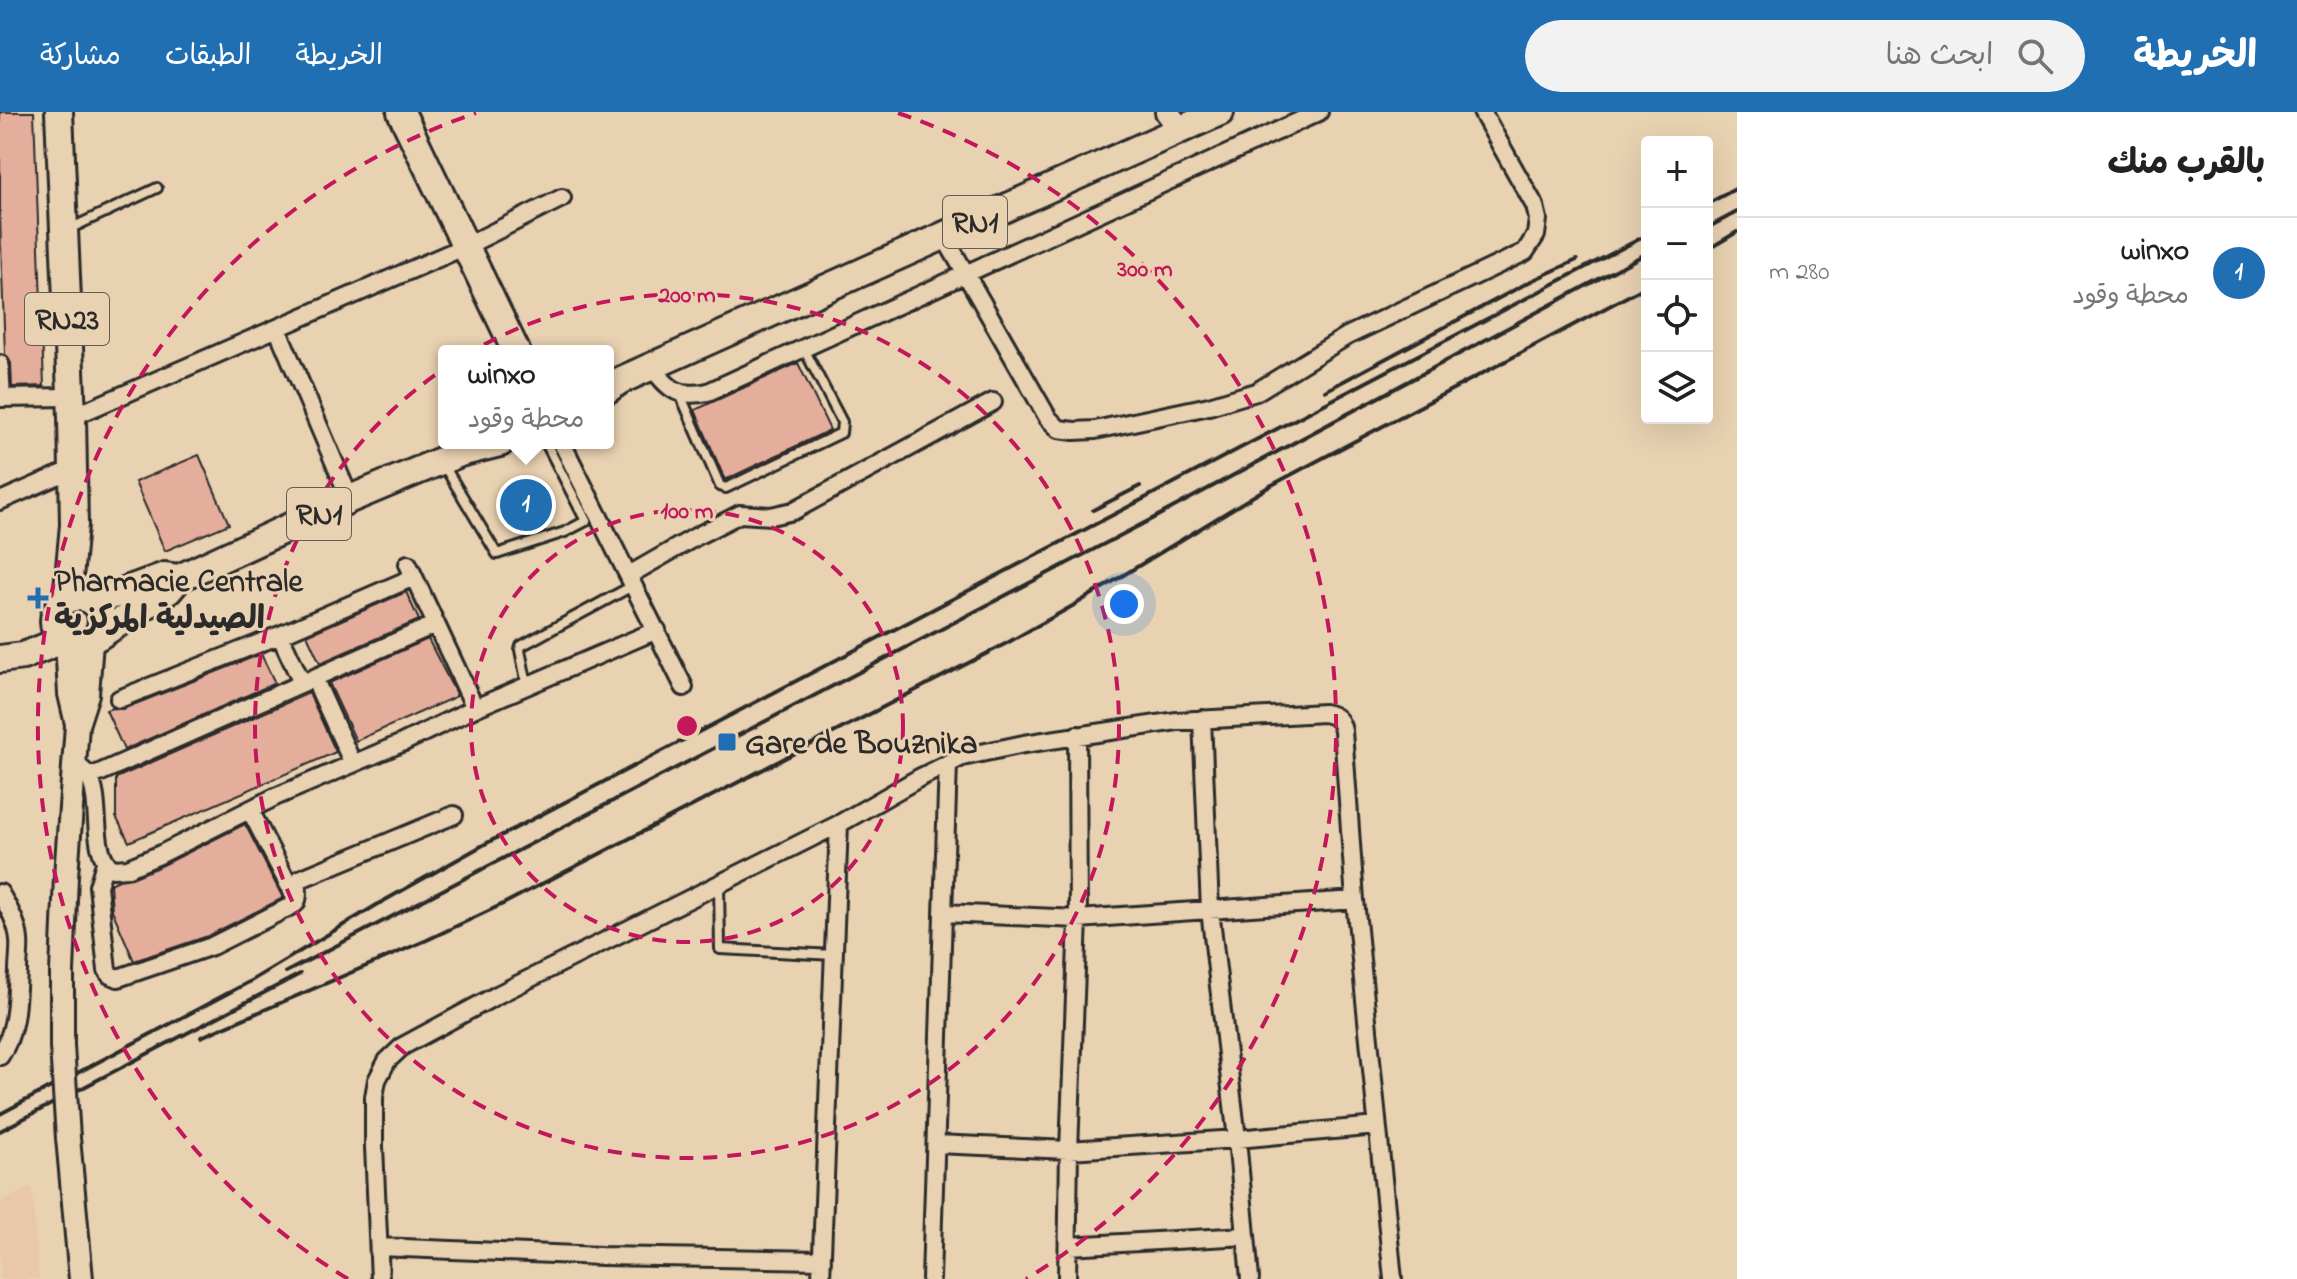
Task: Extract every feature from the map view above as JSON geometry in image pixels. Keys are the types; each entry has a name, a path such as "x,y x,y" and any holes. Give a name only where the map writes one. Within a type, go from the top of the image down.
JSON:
{"main road":[{"name":"RN23","path":"59,112 73,469 73,630"},
{"path":"401,112 513,345"},
{"name":"RN1","path":"614,384 944,236 1174,121 1220,112"},
{"name":"RN1","path":"1,659 16,641 73,630 169,590 179,578 350,499 459,453"},
{"name":"RN1","path":"73,630 84,597 94,602 165,576 179,578"}],"street":[{"path":"652,367 679,394 708,392 1319,112"},
{"path":"944,236 1048,418 1059,429 1095,430 1231,400 1256,392 1347,336 1525,252 1531,246 1538,229 1535,206 1482,112"},
{"path":"0,364 1,398 71,407 277,328 466,246 562,198"},
{"path":"277,328 350,499"},
{"path":"632,580 697,536 740,514 771,516 793,511 993,402"},
{"path":"565,449 684,687"},
{"path":"0,501 73,469"},
{"path":"119,699 280,635 411,571 475,708"},
{"path":"82,770 308,681 436,624"},
{"path":"73,630 70,694 82,770 65,892 62,1046 81,1279"},
{"path":"82,770 93,784 105,863 113,869 128,868 275,797 657,630"},
{"path":"280,635 353,764"},
{"path":"380,1279 374,1097 377,1080 387,1061 403,1046 839,824 948,763 973,753 1163,722 1324,713 1339,719 1343,731 1355,900 1393,1279"},
{"path":"1202,719 1210,910 1250,1279"},
{"path":"1067,1279 1078,919 1077,735"},
{"path":"931,1279 948,763"},
{"path":"250,810 297,901"},
{"path":"105,863 98,886 107,970 118,978 212,946 295,904 299,897 300,879 454,815"},
{"path":"821,1279 839,824"},
{"path":"0,893 19,938 13,1030 0,1056"},
{"path":"944,913 1078,919 1355,900"},
{"path":"0,968 18,960"},
{"path":"936,1144 1069,1150 1377,1126"},
{"path":"1068,1246 1246,1236"},
{"path":"379,1247 601,1256 822,1260"}],"lane":[{"path":"64,231 157,188"},
{"path":"679,394 720,486 726,488 841,433 842,422 804,349"},
{"path":"459,453 497,554 565,532 586,521 549,449"},
{"path":"527,686 521,646 632,580"},
{"path":"719,884 720,949 834,955"}],"shaded area":[{"path":"32,1186 39,1279 0,1279 0,1202"}],"building":[{"path":"0,112 34,112 44,386 12,387 11,363 5,354"},
{"path":"798,363 830,430 725,480 695,410"},
{"path":"199,455 229,524 165,551 135,482"},
{"path":"406,592 419,620 320,663 307,635"},
{"path":"428,639 457,696 356,741 329,683"},
{"path":"261,654 275,683 124,750 106,710 123,709"},
{"path":"309,693 336,752 129,842 116,817 116,778"},
{"path":"245,824 283,898 208,936 134,961 112,910 110,884 163,865"}],"railway":[{"path":"1713,201 1737,188"},
{"path":"1713,225 1737,212"},
{"path":"1713,246 1737,232"},
{"path":"0,1114 249,982 485,844 1641,238"},
{"path":"286,972 1150,520 1641,256"},
{"path":"1325,391 1531,281 1577,260"},
{"path":"201,1037 501,905 1007,643 1270,486 1641,289"},
{"path":"1093,510 1140,486"},
{"path":"0,1131 300,974"}],"place":[{"name":"winxo","path":"526,505"},
{"name":"Pharmacie Centrale الصيدلية المركزية","path":"38,598"},
{"name":"Gare de Bouznika","path":"727,742"}]}
